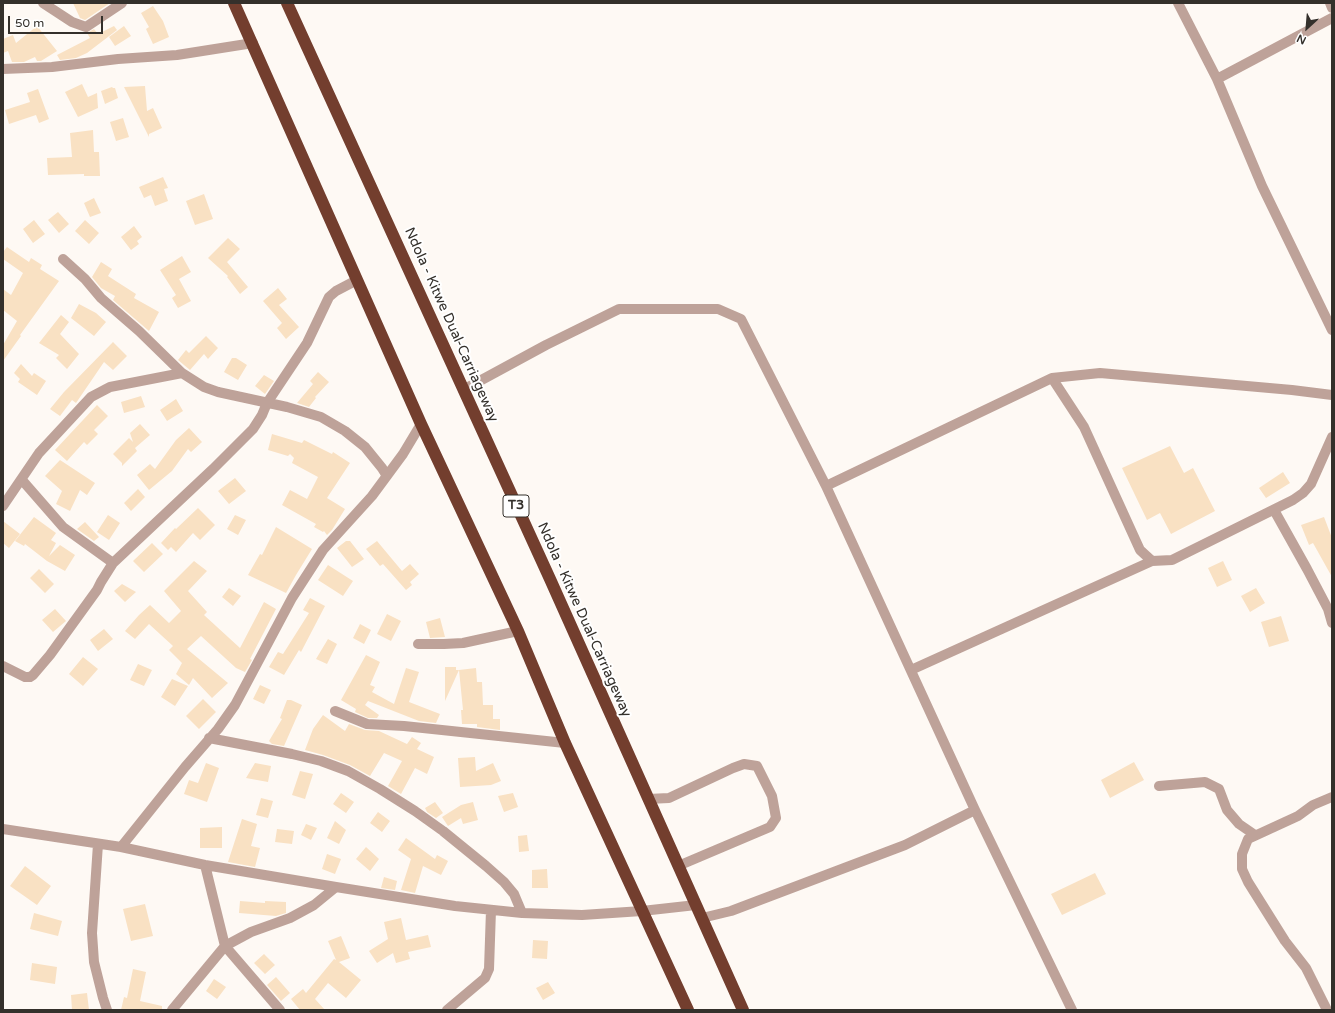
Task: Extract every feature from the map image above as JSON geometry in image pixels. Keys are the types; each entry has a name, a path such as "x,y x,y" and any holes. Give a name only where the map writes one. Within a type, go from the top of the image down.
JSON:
{"highway":[{"path":"234,3 421,424 518,631 564,743 688,1010"},
{"name":"Ndola - Kitwe Dual-Carriageway","path":"287,3 743,1010"}],"street":[{"path":"43,3 72,22 86,26 122,3"},
{"path":"1178,3 1217,79 1262,186 1332,330"},
{"path":"1330,3 1332,8"},
{"path":"1217,79 1332,18"},
{"path":"3,69 52,67 177,54 253,43"},
{"path":"63,259 85,279 101,298 139,331 182,373 204,387 218,392 287,406 321,417 345,431 365,447 382,468 386,476"},
{"path":"3,666 25,677 30,677 33,675 50,655 94,595 113,563 213,469 253,429 262,416 267,403 307,343 332,294 357,280"},
{"path":"463,390 546,345 619,309 718,309 742,319 826,486 975,810 1072,1010"},
{"path":"3,506 39,453 91,397 110,387 182,373"},
{"path":"826,486 1052,378 1100,373 1292,390 1332,395"},
{"path":"1052,378 1084,427 1140,550 1152,561"},
{"path":"121,847 209,738 218,729 235,705 292,598 323,550 372,496 403,454 421,424"},
{"path":"911,670 1152,561 1172,560 1293,500 1303,493 1311,484 1332,437"},
{"path":"22,480 63,527 113,563"},
{"path":"1274,510 1328,609 1332,623"},
{"path":"418,644 463,643 518,631"},
{"path":"335,711 367,724 404,726 564,743"},
{"path":"209,738 321,761 348,772 380,789 443,831 486,866 504,882 514,894 522,913"},
{"path":"648,799 669,798 744,764 757,766 772,796 776,818 770,828 678,866"},
{"path":"1159,786 1205,782 1219,789 1227,810 1239,824 1255,835"},
{"path":"1327,1010 1306,968 1285,941 1248,882 1242,869 1242,854 1248,839 1298,816 1313,805 1332,796"},
{"path":"702,918 745,905 905,845 975,810"},
{"path":"3,829 121,847 205,865 336,887 455,906 491,910 522,913 582,915 642,911 696,905"},
{"path":"98,844 92,933 94,962 102,998 107,1010"},
{"path":"205,865 225,946 280,1010"},
{"path":"172,1010 225,946 251,932 290,918 314,905 336,887"},
{"path":"447,1010 485,978 489,969 491,910"}],"building":[{"path":"73,3 110,3 85,20 80,18"},
{"path":"153,6 163,21 169,37 153,44 146,29 149,27 141,13"},
{"path":"37,26 57,51 41,61 37,61 35,57 24,62 12,62 8,51 3,53 3,39 13,35 16,43"},
{"path":"114,26 117,30 87,53 76,58 60,60 57,55 90,38 87,33 94,29 98,34"},
{"path":"124,26 131,36 115,46 109,37"},
{"path":"82,84 88,97 97,93 98,108 78,117 65,92"},
{"path":"145,86 147,111 153,108 162,128 149,134 149,137 124,87"},
{"path":"112,87 115,88 118,98 105,104 101,91"},
{"path":"38,89 49,119 39,123 36,115 9,124 5,110 30,102 27,93"},
{"path":"123,118 129,137 116,141 110,122"},
{"path":"93,130 94,152 99,152 100,176 84,176 84,174 48,175 47,158 72,157 70,133"},
{"path":"163,177 168,188 164,189 168,201 155,206 151,195 144,198 139,187"},
{"path":"204,194 213,219 195,225 186,201"},
{"path":"94,198 101,213 90,217 84,203"},
{"path":"58,212 69,224 59,233 48,220"},
{"path":"34,220 45,234 33,243 23,229"},
{"path":"85,220 99,233 89,244 75,231"},
{"path":"134,226 142,237 137,241 139,244 131,250 121,237"},
{"path":"228,238 240,249 227,262 248,287 240,294 227,277 228,276 208,258"},
{"path":"7,247 29,262 31,258 42,265 40,269 59,281 3,361 3,345 17,321 3,310 3,289 11,295 23,273 3,259 3,252"},
{"path":"182,256 191,272 179,279 191,301 178,308 172,298 176,295 160,270"},
{"path":"101,262 112,269 108,276 136,294 134,298 159,312 149,331 113,300 115,296 101,288 92,277"},
{"path":"278,288 287,299 279,305 299,327 286,339 277,328 282,323 263,301"},
{"path":"79,304 96,313 106,322 94,336 71,318"},
{"path":"61,315 69,322 60,334 79,354 67,369 56,358 59,355 39,343"},
{"path":"206,336 218,348 208,359 204,354 190,370 178,360 186,350 189,353"},
{"path":"113,342 127,356 113,370 104,362 76,403 72,400 60,416 50,409 64,392"},
{"path":"232,358 236,358 247,365 238,380 224,372"},
{"path":"21,364 32,376 34,373 46,381 37,395 18,382 20,379 14,373"},
{"path":"318,372 329,382 315,397 316,398 309,407 297,403 313,384 310,381"},
{"path":"264,375 274,381 265,394 255,386"},
{"path":"141,396 145,407 124,413 121,402"},
{"path":"176,399 183,411 167,421 160,410"},
{"path":"97,405 108,416 94,430 98,434 87,445 84,442 67,461 55,450"},
{"path":"140,424 150,435 135,448 137,451 122,466 122,463 113,454 129,438 133,442 130,433"},
{"path":"189,428 202,442 191,452 188,449 172,471 149,490 137,475 150,464 155,469 176,440"},
{"path":"272,434 302,443 304,440 332,454 333,452 350,463 327,498 345,509 332,530 327,535 324,531 323,532 314,527 316,524 282,505 290,490 307,499 318,477 292,463 294,458 290,454 288,456 268,450"},
{"path":"1170,446 1184,473 1193,468 1215,511 1171,534 1160,513 1147,520 1122,468"},
{"path":"60,460 95,483 87,495 80,490 70,511 56,504 62,491 45,476"},
{"path":"1283,472 1290,483 1266,498 1259,488"},
{"path":"235,478 246,491 229,504 218,491"},
{"path":"138,489 145,497 131,511 124,503"},
{"path":"198,508 215,525 200,540 193,533 176,552 171,547 168,550 161,543 175,528 176,529"},
{"path":"108,515 120,523 109,540 97,532"},
{"path":"235,515 246,520 238,535 227,529"},
{"path":"34,517 56,533 51,540 56,543 49,556 60,545 75,555 65,571 47,561 25,544 24,546 15,541"},
{"path":"1324,517 1332,538 1332,577 1313,543 1309,545 1301,525"},
{"path":"3,521 20,534 9,548 3,543"},
{"path":"85,522 99,537 94,541 77,529"},
{"path":"276,527 312,549 286,593 248,575 260,554 262,555"},
{"path":"346,541 350,541 364,559 352,567 337,548"},
{"path":"377,541 402,571 410,564 419,574 410,582 412,585 406,590 383,564 380,566 366,549"},
{"path":"152,543 163,554 144,572 133,561"},
{"path":"194,561 207,571 188,591 207,612 204,615 240,648 264,602 276,609 250,659 252,660 245,672 236,668 201,636 187,649 228,683 212,698 193,678 189,685 176,674 182,663 169,650 173,646 149,624 135,639 125,631 150,605 169,623 181,611 164,591"},
{"path":"1223,561 1232,580 1217,587 1208,568"},
{"path":"328,565 353,581 343,596 318,580"},
{"path":"39,569 54,584 45,593 30,578"},
{"path":"122,584 136,592 125,602 114,591"},
{"path":"229,588 241,596 233,606 222,597"},
{"path":"1256,588 1265,603 1250,612 1241,596"},
{"path":"310,598 325,606 301,652 299,650 284,675 269,667 278,652 283,654 309,613 303,610"},
{"path":"55,609 66,621 53,632 42,620"},
{"path":"387,614 401,621 391,641 377,634"},
{"path":"1281,616 1289,641 1269,647 1261,622"},
{"path":"440,618 445,637 430,638 426,622"},
{"path":"360,624 371,630 364,644 353,638"},
{"path":"104,629 113,639 98,651 90,640"},
{"path":"328,639 337,644 327,664 316,659"},
{"path":"366,655 380,662 370,685 375,687 372,692 394,704 406,668 419,672 409,702 440,714 436,723 419,721 368,701 365,705 379,715 377,718 368,718 355,712 356,709 341,700"},
{"path":"83,657 98,669 83,686 69,674"},
{"path":"138,664 152,670 144,686 130,680"},
{"path":"445,667 456,667 456,670 459,670 445,701"},
{"path":"476,668 477,682 482,682 483,705 493,705 493,719 500,719 500,730 477,727 477,724 462,724 461,710 463,710 459,670"},
{"path":"172,679 188,686 175,706 161,697"},
{"path":"260,685 271,690 264,704 253,699"},
{"path":"203,699 216,712 199,729 186,716"},
{"path":"287,700 291,700 302,705 284,746 272,744 269,741 282,719 280,718"},
{"path":"323,715 345,731 349,724 365,730 379,731 407,744 412,737 421,743 417,749 434,757 427,774 415,768 401,794 388,786 402,761 384,753 370,776 350,765 305,750 313,729"},
{"path":"475,757 476,771 493,763 501,781 491,785 460,787 458,758"},
{"path":"1134,762 1144,780 1110,798 1101,780"},
{"path":"206,763 219,768 207,802 184,794 189,780 198,783"},
{"path":"255,763 271,766 268,782 246,778"},
{"path":"300,771 313,774 305,799 292,795"},
{"path":"341,793 354,802 346,813 333,804"},
{"path":"513,793 518,807 504,812 498,796"},
{"path":"261,798 273,801 268,818 256,815"},
{"path":"435,802 443,813 436,818 427,812 425,808"},
{"path":"473,802 478,820 463,824 461,818 448,826 442,817 461,805"},
{"path":"378,812 390,821 382,832 370,823"},
{"path":"242,819 257,824 251,846 260,848 255,867 228,862"},
{"path":"335,821 346,830 339,844 327,838"},
{"path":"306,824 317,828 311,840 301,835"},
{"path":"222,827 222,848 200,848 200,828"},
{"path":"277,829 294,831 292,844 275,842"},
{"path":"527,835 529,851 519,852 518,836"},
{"path":"406,838 435,859 437,855 448,861 441,875 423,866 415,893 401,890 411,859 398,850"},
{"path":"366,847 379,859 370,871 356,859"},
{"path":"327,854 341,859 335,874 322,869"},
{"path":"25,866 51,886 37,905 10,886"},
{"path":"547,869 548,888 532,888 532,870"},
{"path":"1095,873 1106,894 1062,915 1051,894"},
{"path":"384,877 397,881 395,890 381,888"},
{"path":"240,901 265,903 265,901 286,902 286,913 276,916 239,913"},
{"path":"145,904 153,936 131,941 123,909"},
{"path":"34,913 62,921 58,936 30,929"},
{"path":"401,918 406,940 428,935 431,947 408,952 410,959 396,963 393,953 377,963 369,951 388,939 384,922"},
{"path":"341,936 350,958 339,962 361,980 346,998 328,983 315,999 325,1010 300,1010 291,999 303,989 306,993 334,959 336,960 328,941"},
{"path":"533,940 548,941 547,959 532,958"},
{"path":"264,954 275,965 265,974 254,963"},
{"path":"32,963 57,967 55,984 30,980"},
{"path":"133,969 146,972 140,1001 162,1006 162,1010 121,1010 124,997 127,998"},
{"path":"276,977 290,993 281,1001 267,985"},
{"path":"214,979 226,987 217,999 206,991"},
{"path":"548,982 555,993 543,1000 536,988"},
{"path":"87,993 89,1010 72,1010 71,995"}]}
